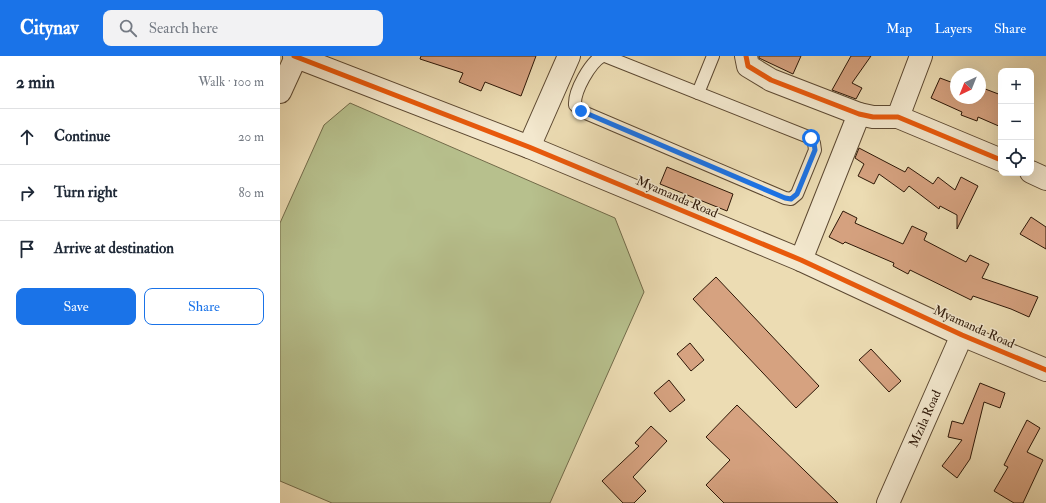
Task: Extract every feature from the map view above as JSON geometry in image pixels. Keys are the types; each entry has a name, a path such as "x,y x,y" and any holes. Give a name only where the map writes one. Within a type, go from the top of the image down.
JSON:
{"street":[{"path":"280,92 295,56"},
{"name":"Myamanda Road","path":"295,56 529,147 800,260 962,335 1046,370"},
{"path":"529,147 568,56"},
{"path":"746,56 748,66 771,80 859,114 873,118 898,117 998,159"},
{"path":"898,117 921,56"},
{"path":"800,260 859,114"},
{"path":"1034,173 1046,179"},
{"name":"Mzila Road","path":"888,503 962,335"}],"lane":[{"path":"603,56 811,138 814,143 815,150 797,194 791,199 785,198 581,111 575,105 574,98 592,65 603,56"},
{"path":"698,94 712,56"}],"green space":[{"path":"350,103 615,218 644,292 550,503 332,503 280,481 280,223 324,125"}],"building":[{"path":"421,56 536,56 521,96 485,82 481,91 459,82 463,73 420,59"},
{"path":"759,56 801,56 793,74 759,58"},
{"path":"851,56 871,56 852,83 862,88 856,99 832,90"},
{"path":"940,78 950,82 950,104 986,104 986,89 998,94 998,126 978,117 977,121 961,115 962,112 931,98"},
{"path":"859,148 905,172 908,167 933,184 938,177 955,190 961,177 978,186 957,229 957,215 940,206 939,209 909,186 904,192 879,174 874,184 858,176 864,164 855,158"},
{"path":"667,167 733,194 727,211 660,184"},
{"path":"843,211 857,218 855,223 903,244 912,226 927,233 924,240 966,262 970,255 989,264 982,278 1038,297 1029,317 973,296 971,300 910,270 908,274 893,266 894,263 845,242 843,244 829,237"},
{"path":"1031,217 1046,227 1046,249 1020,234"},
{"path":"716,277 819,386 796,408 693,299"},
{"path":"690,343 704,360 691,371 677,354"},
{"path":"871,349 901,381 889,392 859,360"},
{"path":"669,380 685,400 670,412 654,393"},
{"path":"980,383 1005,393 1000,408 984,402 970,459 957,478 942,466 962,440 948,437 952,421 963,424"},
{"path":"737,405 838,503 724,503 706,485 730,460 706,437"},
{"path":"1027,420 1040,428 1027,452 1043,460 1023,503 1014,503 994,491 1008,467 1004,465"},
{"path":"651,426 667,441 633,477 646,491 634,503 623,503 602,481 639,446 635,443"}],"cycle path":[{"path":"294,56 529,147 801,260 962,335 1046,370"},
{"path":"746,56 748,66 771,80 859,114 873,117 898,117 998,159"}],"route":[{"path":"581,111 785,198 791,199 797,194 815,150 814,143 811,138"}]}
